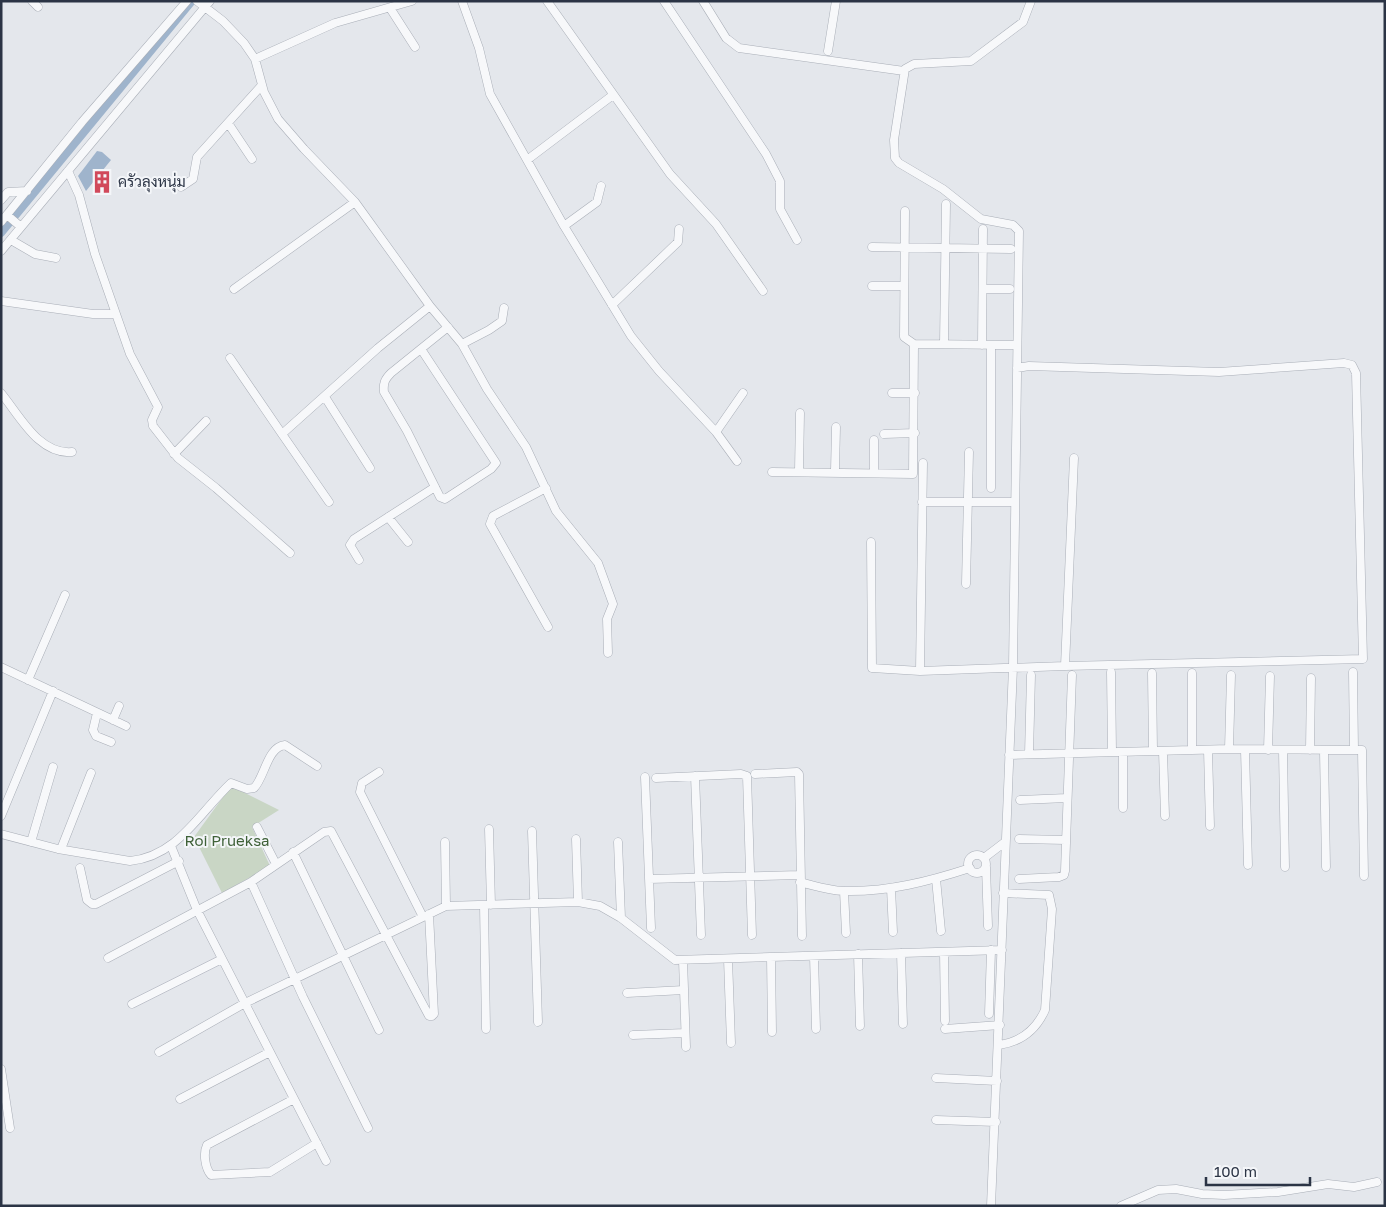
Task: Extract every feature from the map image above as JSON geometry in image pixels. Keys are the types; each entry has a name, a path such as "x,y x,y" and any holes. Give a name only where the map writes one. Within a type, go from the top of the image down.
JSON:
{"street":[{"path":"19,226 5,219 82,122 188,1"},
{"path":"1,251 11,240 19,226 68,171 201,5 210,1"},
{"path":"255,59 335,23 412,1"},
{"path":"462,1 479,48 490,94 564,226 644,353 716,432 737,462"},
{"path":"547,1 670,174 716,224 763,291"},
{"path":"664,1 763,148 780,181 780,209 797,240"},
{"path":"703,1 726,38 739,48 904,71 914,64 971,61 1023,22 1031,1"},
{"path":"828,51 836,1"},
{"path":"201,5 223,20 255,59 262,86 278,119 355,202 430,306 462,344 487,388 526,447 556,511 598,562 613,604 607,619 608,653"},
{"path":"390,8 415,47"},
{"path":"904,71 894,140 895,158 899,163 943,189 981,219 1016,226 1019,231 1012,667 1000,1025 991,1206"},
{"path":"181,187 194,178 196,157 262,86"},
{"path":"527,160 614,95"},
{"path":"228,123 252,160"},
{"path":"68,171 79,195 95,254 132,360 158,407 152,420 153,426 174,454 290,553"},
{"path":"564,226 597,202 601,186"},
{"path":"1,200 8,192 26,191"},
{"path":"234,289 355,202"},
{"path":"944,344 946,204"},
{"path":"905,211 904,337 914,344 1016,345"},
{"path":"612,305 678,242 680,229"},
{"path":"982,345 983,229"},
{"path":"11,240 34,254 56,258"},
{"path":"872,247 1011,249"},
{"path":"872,286 904,286"},
{"path":"983,289 1010,289"},
{"path":"1,301 88,313 115,314"},
{"path":"282,434 378,348 430,306"},
{"path":"462,344 502,321 504,308"},
{"path":"421,349 496,463 491,469 445,499 440,497 407,431 384,392 387,377 421,349 448,327"},
{"path":"772,472 835,471 913,474 914,344"},
{"path":"991,488 992,345"},
{"path":"230,358 329,502"},
{"path":"871,542 870,666 875,669 920,671 1012,667 1363,659 1356,373 1352,366 1344,363 1219,372 1029,366 1017,368"},
{"path":"1,393 47,447 60,453 72,452"},
{"path":"716,432 743,393"},
{"path":"892,393 915,393"},
{"path":"325,397 370,468"},
{"path":"799,471 800,413"},
{"path":"174,454 206,422"},
{"path":"835,471 836,427"},
{"path":"884,434 914,434"},
{"path":"874,440 874,472"},
{"path":"966,584 969,452"},
{"path":"1065,666 1074,458"},
{"path":"920,671 923,463"},
{"path":"358,560 351,542 435,487"},
{"path":"546,488 493,516 490,524 548,628"},
{"path":"922,502 1015,502"},
{"path":"388,517 408,542"},
{"path":"28,680 65,595"},
{"path":"1,668 126,726"},
{"path":"1111,672 1112,752"},
{"path":"1354,672 1354,750"},
{"path":"1152,673 1153,751"},
{"path":"1192,673 1192,750"},
{"path":"1029,754 1031,675"},
{"path":"1019,879 1045,879 1064,875 1072,675"},
{"path":"1229,750 1231,675"},
{"path":"1268,750 1270,676"},
{"path":"1310,750 1311,678"},
{"path":"1,816 53,691"},
{"path":"113,720 119,706"},
{"path":"97,713 93,730 96,736 110,742"},
{"path":"1,834 61,849 130,862 168,848 181,839 231,783 248,790 256,786 274,750 280,746 285,745 318,766"},
{"path":"1009,755 1192,750 1362,750 1364,876"},
{"path":"1208,750 1210,826"},
{"path":"1245,750 1248,866"},
{"path":"1283,750 1285,867"},
{"path":"1163,751 1166,816"},
{"path":"1324,751 1326,867"},
{"path":"1123,752 1123,808"},
{"path":"31,842 53,767"},
{"path":"108,958 251,882 324,832 332,831 429,1016 432,1016 434,1014 426,915 360,792 362,783 379,772"},
{"path":"755,774 797,772 799,774 802,936"},
{"path":"61,849 91,774"},
{"path":"656,778 741,774 747,776 752,935"},
{"path":"695,776 701,936"},
{"path":"645,778 651,928"},
{"path":"1020,800 1067,798"},
{"path":"257,827 276,864"},
{"path":"486,1028 488,828"},
{"path":"532,831 538,1022"},
{"path":"576,839 578,902"},
{"path":"1019,839 1066,840"},
{"path":"444,842 446,906"},
{"path":"618,842 621,918"},
{"path":"988,926 985,863 980,855 974,856 969,862 970,868 974,872 979,872 985,863 1005,842"},
{"path":"168,848 180,869 197,910 326,1161"},
{"path":"294,852 345,955 379,1030"},
{"path":"80,868 87,900 92,904 96,904 176,863"},
{"path":"649,879 750,876 800,879 844,891 891,888 936,879 970,868"},
{"path":"936,879 941,931"},
{"path":"251,882 368,1128"},
{"path":"891,888 893,932"},
{"path":"844,891 846,934"},
{"path":"999,1045 1009,1043 1024,1036 1041,1018 1045,1010 1052,909 1050,895 1003,893"},
{"path":"159,1052 245,1003 446,906 578,902 600,906 621,918 673,960 1002,950"},
{"path":"989,1014 991,950"},
{"path":"944,952 945,1025 1000,1025"},
{"path":"901,953 903,1024"},
{"path":"858,954 860,1026"},
{"path":"814,956 816,1029"},
{"path":"771,957 772,1032"},
{"path":"132,1004 222,959"},
{"path":"728,959 731,1043"},
{"path":"683,960 686,1047"},
{"path":"627,993 684,990"},
{"path":"633,1035 685,1033"},
{"path":"180,1099 270,1052"},
{"path":"1,1069 4,1105 10,1128"},
{"path":"936,1078 997,1081"},
{"path":"294,1100 207,1145 205,1149 207,1170 210,1175 270,1172 316,1143"},
{"path":"936,1120 996,1122"},
{"path":"1121,1206 1158,1190 1176,1189 1202,1194 1224,1195 1278,1192 1328,1184 1354,1187 1377,1182"}],"green space":[{"name":"Roi Prueksa","path":"231,786 279,810 252,827 270,866 222,893 194,837"}],"water":[{"path":"97,151 102,152 111,160 86,191 78,176"}],"waterway":[{"path":"1,233 192,1"}],"place":[{"name":"ครัวลุงหนุ่ม","path":"102,182"}]}
